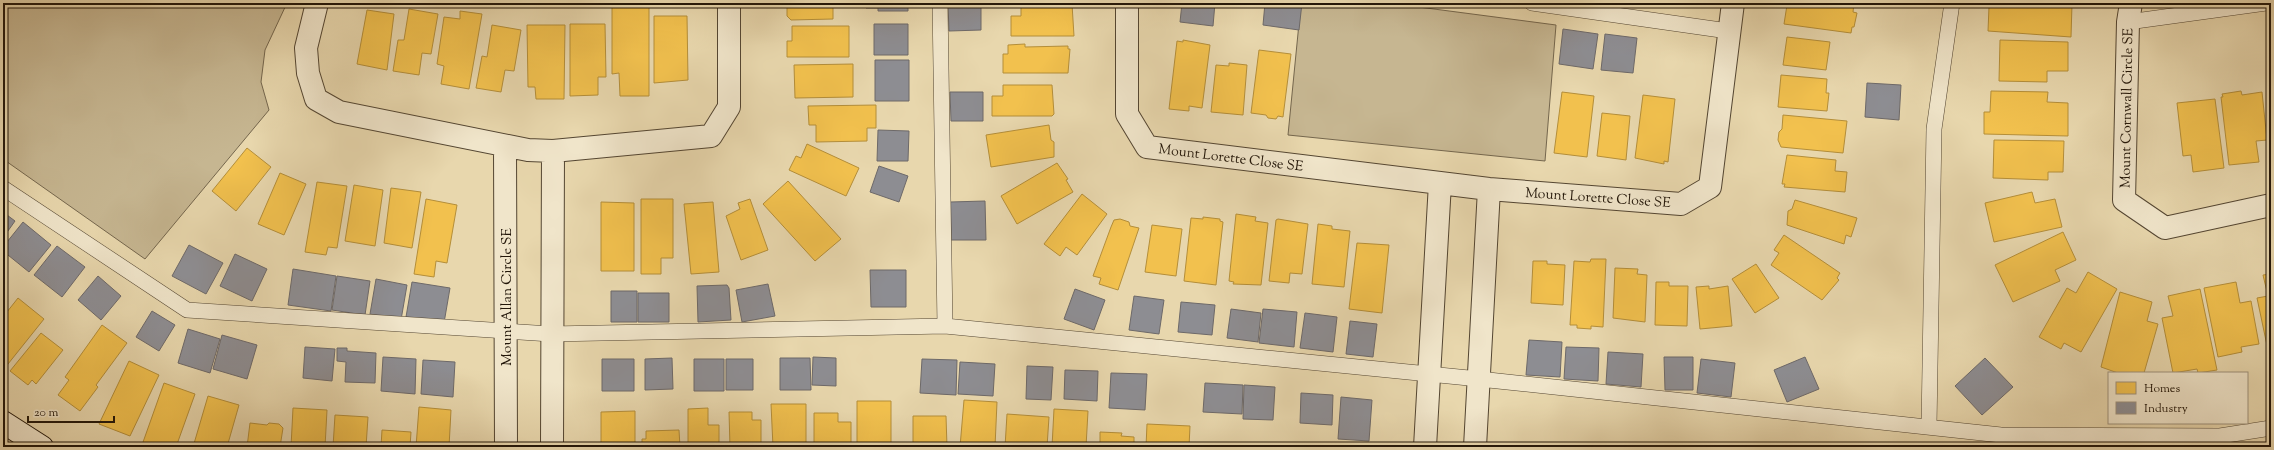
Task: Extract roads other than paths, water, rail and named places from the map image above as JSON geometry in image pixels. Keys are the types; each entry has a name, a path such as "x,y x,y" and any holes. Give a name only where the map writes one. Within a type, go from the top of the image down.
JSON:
{"street":[{"path":"316,3 306,48 308,73 316,99 339,112 504,147 553,151 711,136 730,107 730,3"},
{"name":"Mount Lorette Close SE","path":"1127,3 1127,114 1147,147 1489,189 1681,204 1710,187 1728,31 1733,3"},
{"name":"Mount Cornwall Circle SE","path":"2129,12 2124,200 2165,228 2271,205"},
{"name":"Mount Allan Circle SE","path":"504,147 507,332 506,447"},
{"path":"552,447 551,334 553,151"},
{"path":"1425,447 1440,183"},
{"path":"1475,447 1489,189"},
{"path":"3,422 42,447"}],"lane":[{"path":"940,3 945,326"},
{"path":"1532,3 1728,31"},
{"path":"1929,426 1934,129 1952,3"},
{"path":"2129,12 2266,3"},
{"path":"3,188 187,310 347,319 507,332 551,334 945,326 1429,376 1478,379 1929,426 2001,435 2220,436 2271,428"}]}
